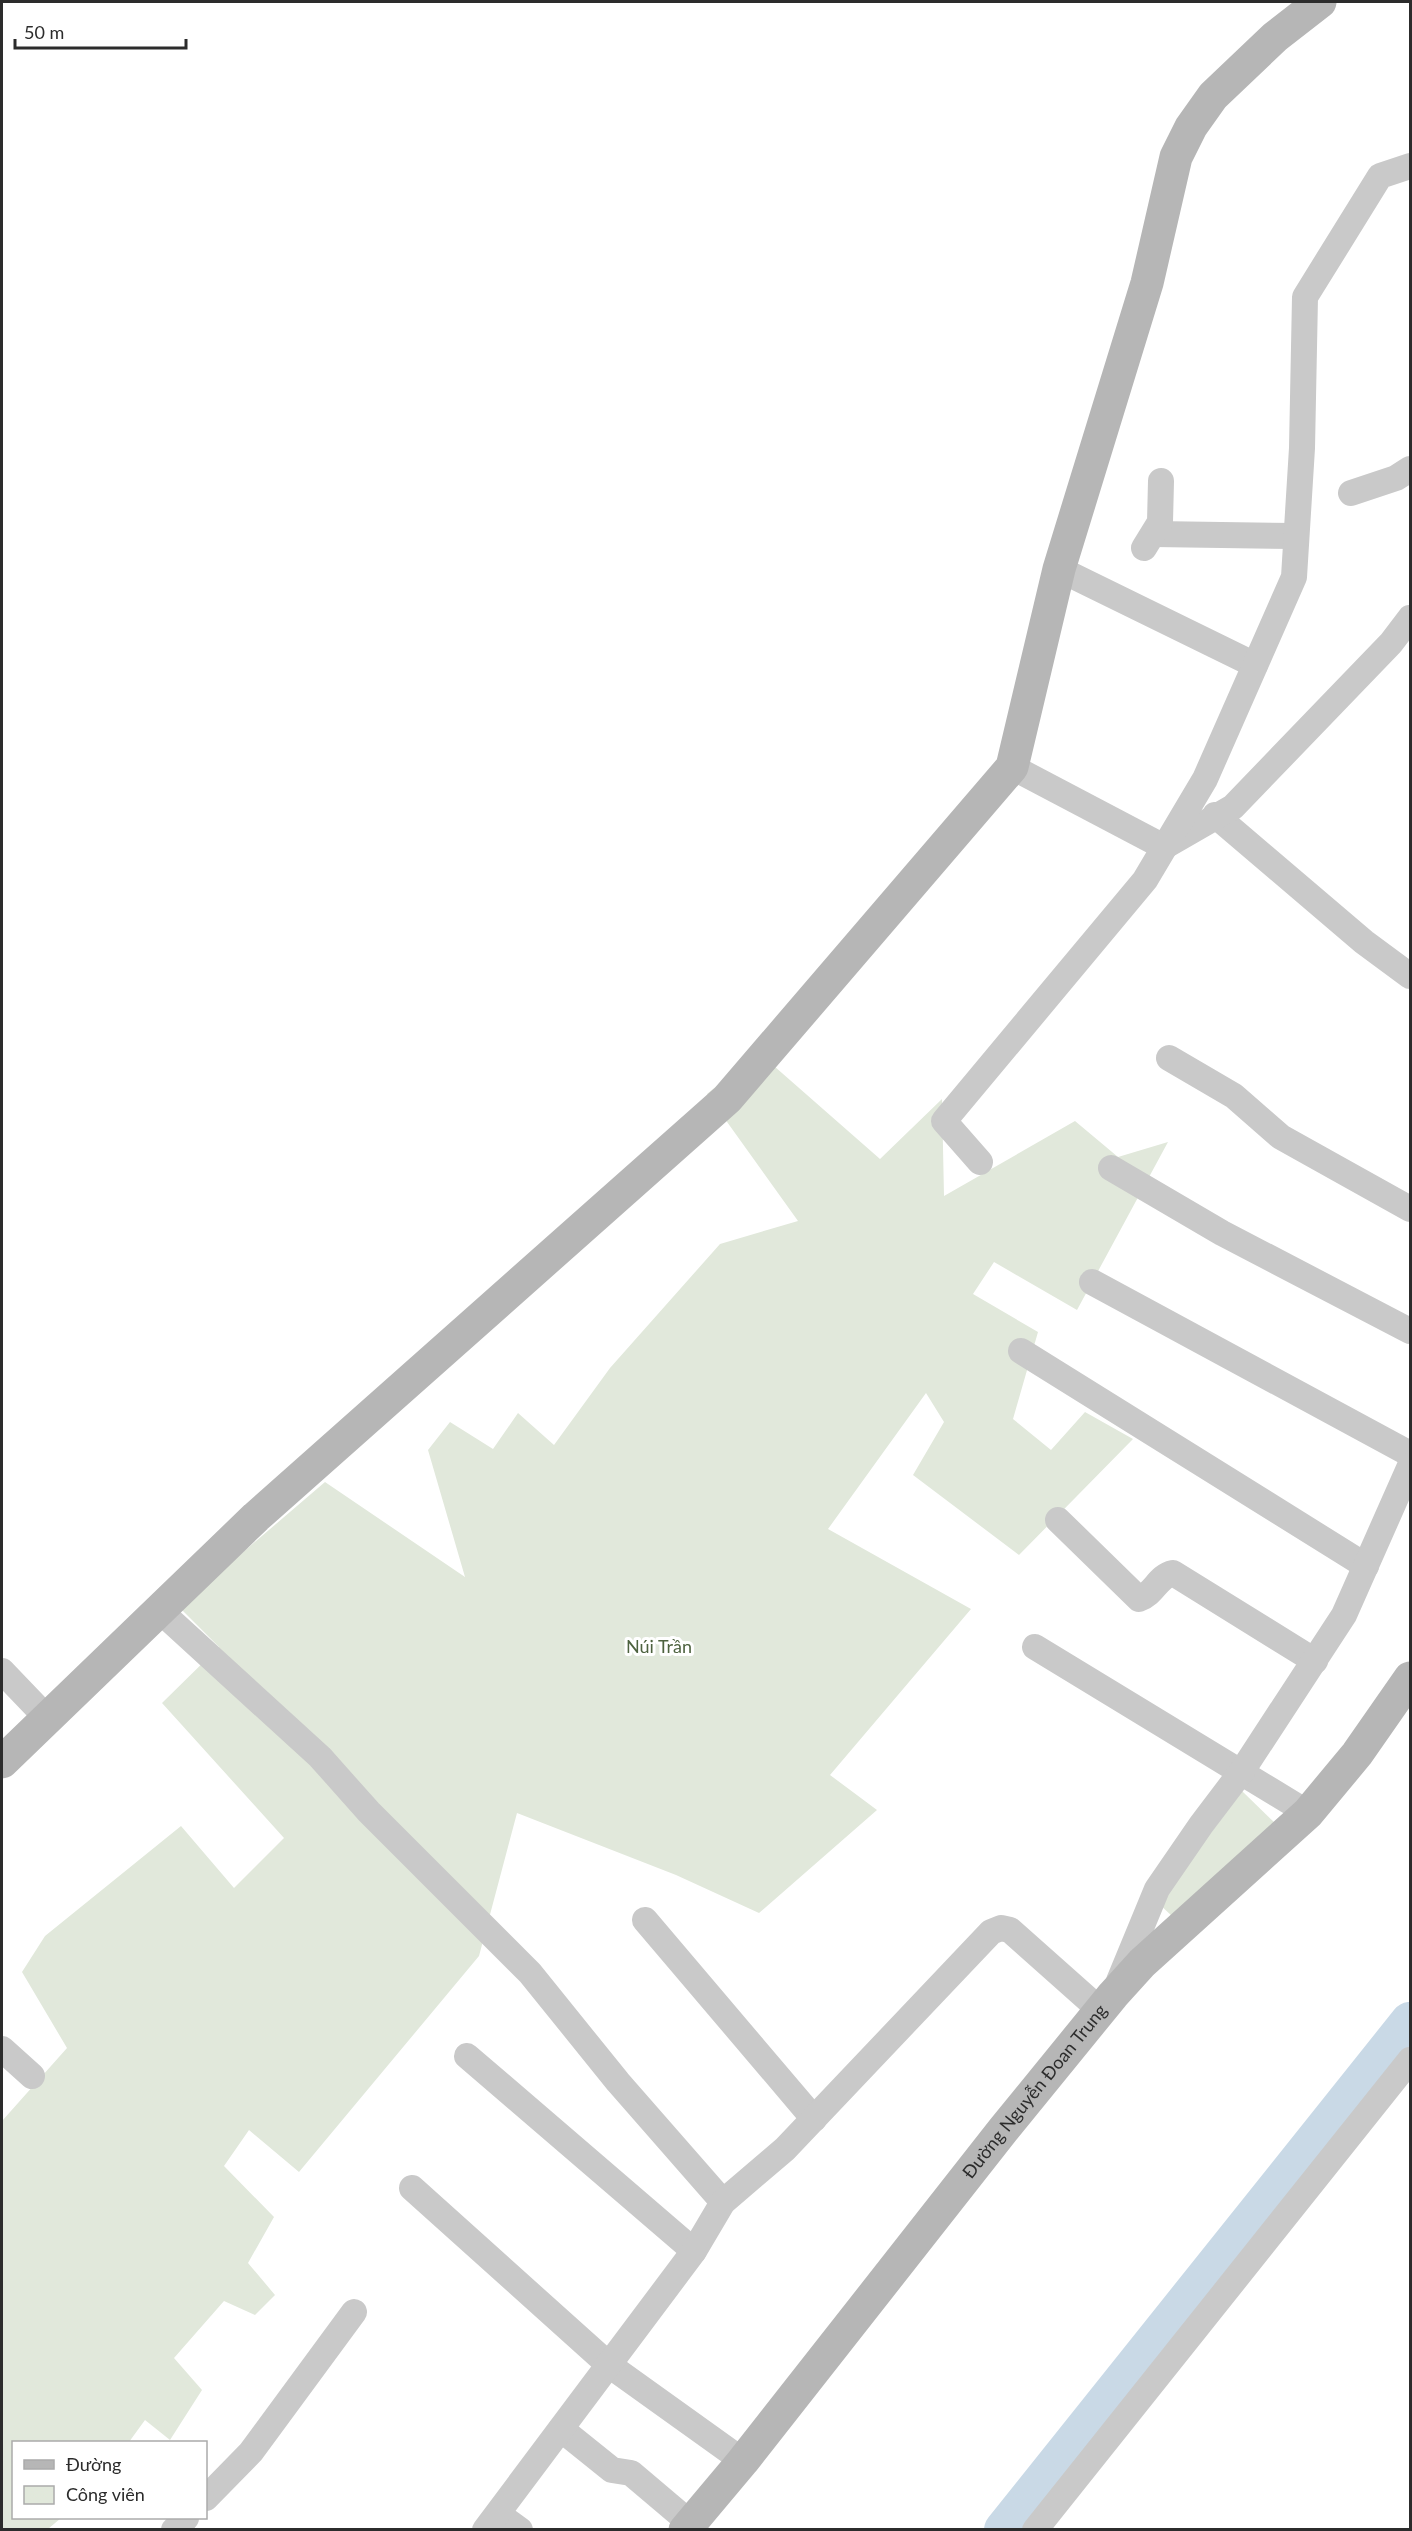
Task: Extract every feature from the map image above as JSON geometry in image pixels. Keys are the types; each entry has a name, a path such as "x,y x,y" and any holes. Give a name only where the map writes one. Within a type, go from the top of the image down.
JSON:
{"street":[{"path":"2,1762 256,1516 727,1099 1012,767 1059,569 1147,283 1176,157 1191,127 1213,96 1275,37 1320,2"},
{"path":"980,1162 944,1121 1145,880 1204,779 1294,577 1302,448 1305,297 1380,176 1410,166"},
{"path":"1351,492 1396,478 1410,469"},
{"path":"1161,481 1160,522 1149,541 1296,536"},
{"path":"1059,569 1255,665"},
{"path":"1164,847 1215,815 1233,807 1391,644 1410,618"},
{"path":"1012,767 1164,847"},
{"path":"1215,815 1364,942 1410,976"},
{"path":"1169,1058 1234,1096 1281,1137 1410,1209"},
{"path":"1111,1168 1222,1233 1410,1331"},
{"path":"1092,1282 1410,1454"},
{"path":"1021,1351 1366,1566"},
{"path":"520,2529 492,2522 694,2251 723,2202 785,2148 814,2119 991,1932 1001,1928 1010,1930 1106,2003 1157,1889 1242,1771 1344,1615 1410,1466"},
{"path":"1058,1520 1139,1599 1146,1597 1166,1575 1173,1573 1315,1661"},
{"path":"159,1610 320,1757 369,1812 530,1973 618,2082 723,2202"},
{"path":"1035,1647 1308,1813"},
{"path":"2,1671 47,1718"},
{"name":"Đường Nguyễn Đoan Trung","path":"687,2526 743,2461 1106,2003 1143,1962 1308,1813 1357,1754 1410,1678"},
{"path":"645,1920 814,2119"},
{"path":"2,2049 32,2076"},
{"path":"467,2056 694,2251"},
{"path":"1035,2529 1410,2060"},
{"path":"412,2188 609,2365 743,2461"},
{"path":"207,2497 251,2452 354,2312"},
{"path":"561,2429 612,2470 631,2473 687,2526"}],"green space":[{"name":"Núi Trần","path":"758,1052 880,1159 942,1099 944,1196 1075,1121 1118,1157 1168,1142 1077,1310 994,1262 973,1294 1038,1332 1013,1419 1051,1450 1085,1412 1133,1439 1019,1555 913,1475 944,1422 926,1393 828,1529 971,1609 830,1775 877,1810 759,1913 676,1875 517,1813 479,1956 299,2172 249,2130 224,2166 274,2217 248,2263 275,2295 255,2315 224,2301 174,2358 202,2390 170,2440 145,2420 130,2441 12,2441 12,2519 60,2519 48,2529 2,2530 2,2121 67,2048 22,1972 45,1936 181,1826 234,1888 284,1838 162,1703 219,1647 179,1607 325,1482 465,1577 428,1450 450,1422 493,1449 518,1413 554,1445 610,1368 720,1244 798,1221 707,1094"},
{"path":"1242,1791 1277,1825 1173,1917 1158,1903"}],"waterway":[{"path":"1004,2530 1410,2022"}]}
